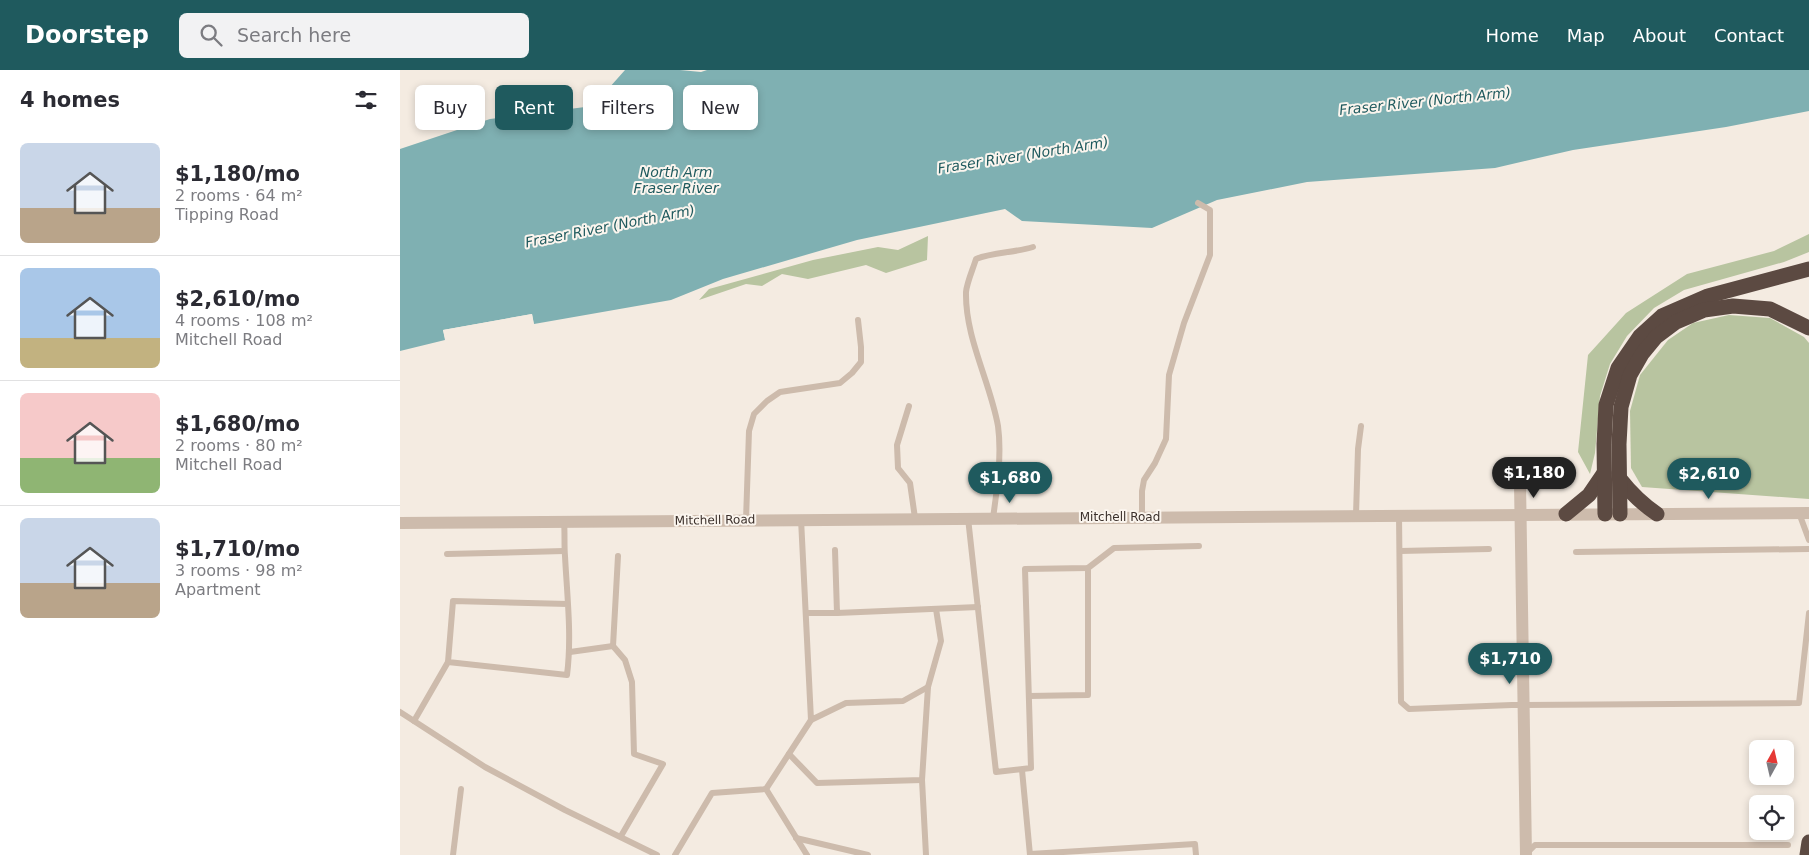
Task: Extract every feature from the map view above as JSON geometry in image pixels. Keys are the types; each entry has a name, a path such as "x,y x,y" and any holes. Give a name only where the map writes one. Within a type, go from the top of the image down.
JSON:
{"highway":[{"path":"1612,514 1604,473 1606,405 1618,368 1640,336 1662,316 1708,296 1809,268"},
{"path":"1612,514 1620,479 1620,407 1630,375 1642,354 1656,337 1676,322 1704,310 1733,306 1770,309 1809,328"},
{"path":"1566,514 1589,495 1604,473"},
{"path":"1620,479 1631,493 1657,514"},
{"path":"1807,855 1809,842"}],"street":[{"path":"1520,483 1526,855"},
{"name":"Mitchell Road","path":"400,523 1804,513"}],"lane":[{"path":"1142,517 1144,480 1155,463 1166,439 1169,375 1184,323 1210,255 1210,210 1198,203"},
{"path":"993,518 998,466 998,429 992,395 970,335 966,291 976,259 986,255 1018,252 1032,247"},
{"path":"746,520 749,430 754,414 767,400 780,392 840,383 852,373 861,362 858,320"},
{"path":"909,406 897,445 898,468 910,483 915,518"},
{"path":"1356,515 1358,449 1361,426"},
{"path":"1804,513 1809,540"},
{"path":"1399,515 1400,702 1409,709 1799,703 1809,613"},
{"path":"968,518 996,772 1031,768 1025,569 1088,568 1114,548 1199,546"},
{"path":"801,519 812,720"},
{"path":"448,662 567,675 570,652 564,522"},
{"path":"1400,550 1489,549"},
{"path":"1576,552 1809,549"},
{"path":"835,550 837,613"},
{"path":"447,554 564,551"},
{"path":"618,556 613,646 626,660 632,682 634,754 663,764 621,836"},
{"path":"1029,696 1088,695 1088,568"},
{"path":"414,721 448,662 452,601 568,604"},
{"path":"806,614 978,607"},
{"path":"926,855 922,780 928,687 941,641 936,608"},
{"path":"570,652 613,646"},
{"path":"766,789 812,720 846,703 903,701 928,687"},
{"path":"400,712 485,767 565,810 657,855"},
{"path":"789,754 817,783 922,780"},
{"path":"1022,770 1030,854 1195,844 1196,855"},
{"path":"453,855 461,789"},
{"path":"766,789 807,855"},
{"path":"675,855 712,793 766,789"},
{"path":"796,838 868,855"},
{"path":"1526,855 1535,845 1788,846"}],"green space":[{"path":"1809,234 1809,252 1784,262 1684,290 1654,308 1627,336 1610,364 1600,396 1595,453 1590,474 1578,452 1588,355 1626,313 1687,274 1774,251"},
{"path":"928,236 927,260 886,273 866,265 808,279 782,274 762,286 746,284 699,300 709,289 813,260 878,247 898,250"},
{"path":"1729,315 1770,318 1804,337 1809,343 1809,499 1642,487 1631,468 1630,411 1640,375 1668,340 1693,323"}],"water":[{"name":"North Arm Fraser River","path":"625,70 701,72 707,70 1809,70 1809,111 1726,127 1573,150 1495,168 1307,182 1217,200 1152,228 1022,221 1005,209 857,240 723,279 671,300 534,324 532,314 443,330 445,340 400,351 400,149 457,130 485,130 485,121 495,118 495,130 573,130 573,109 583,107 583,130 673,130 673,85 612,85"}],"pier":[{"path":"532,314 534,326 530,316 446,332 448,340 446,342 443,330"}],"water label":[{"name":"Fraser River (North Arm)","path":"1425,101"},
{"name":"Fraser River (North Arm)","path":"1023,155"},
{"name":"Fraser River (North Arm)","path":"610,226"}]}
